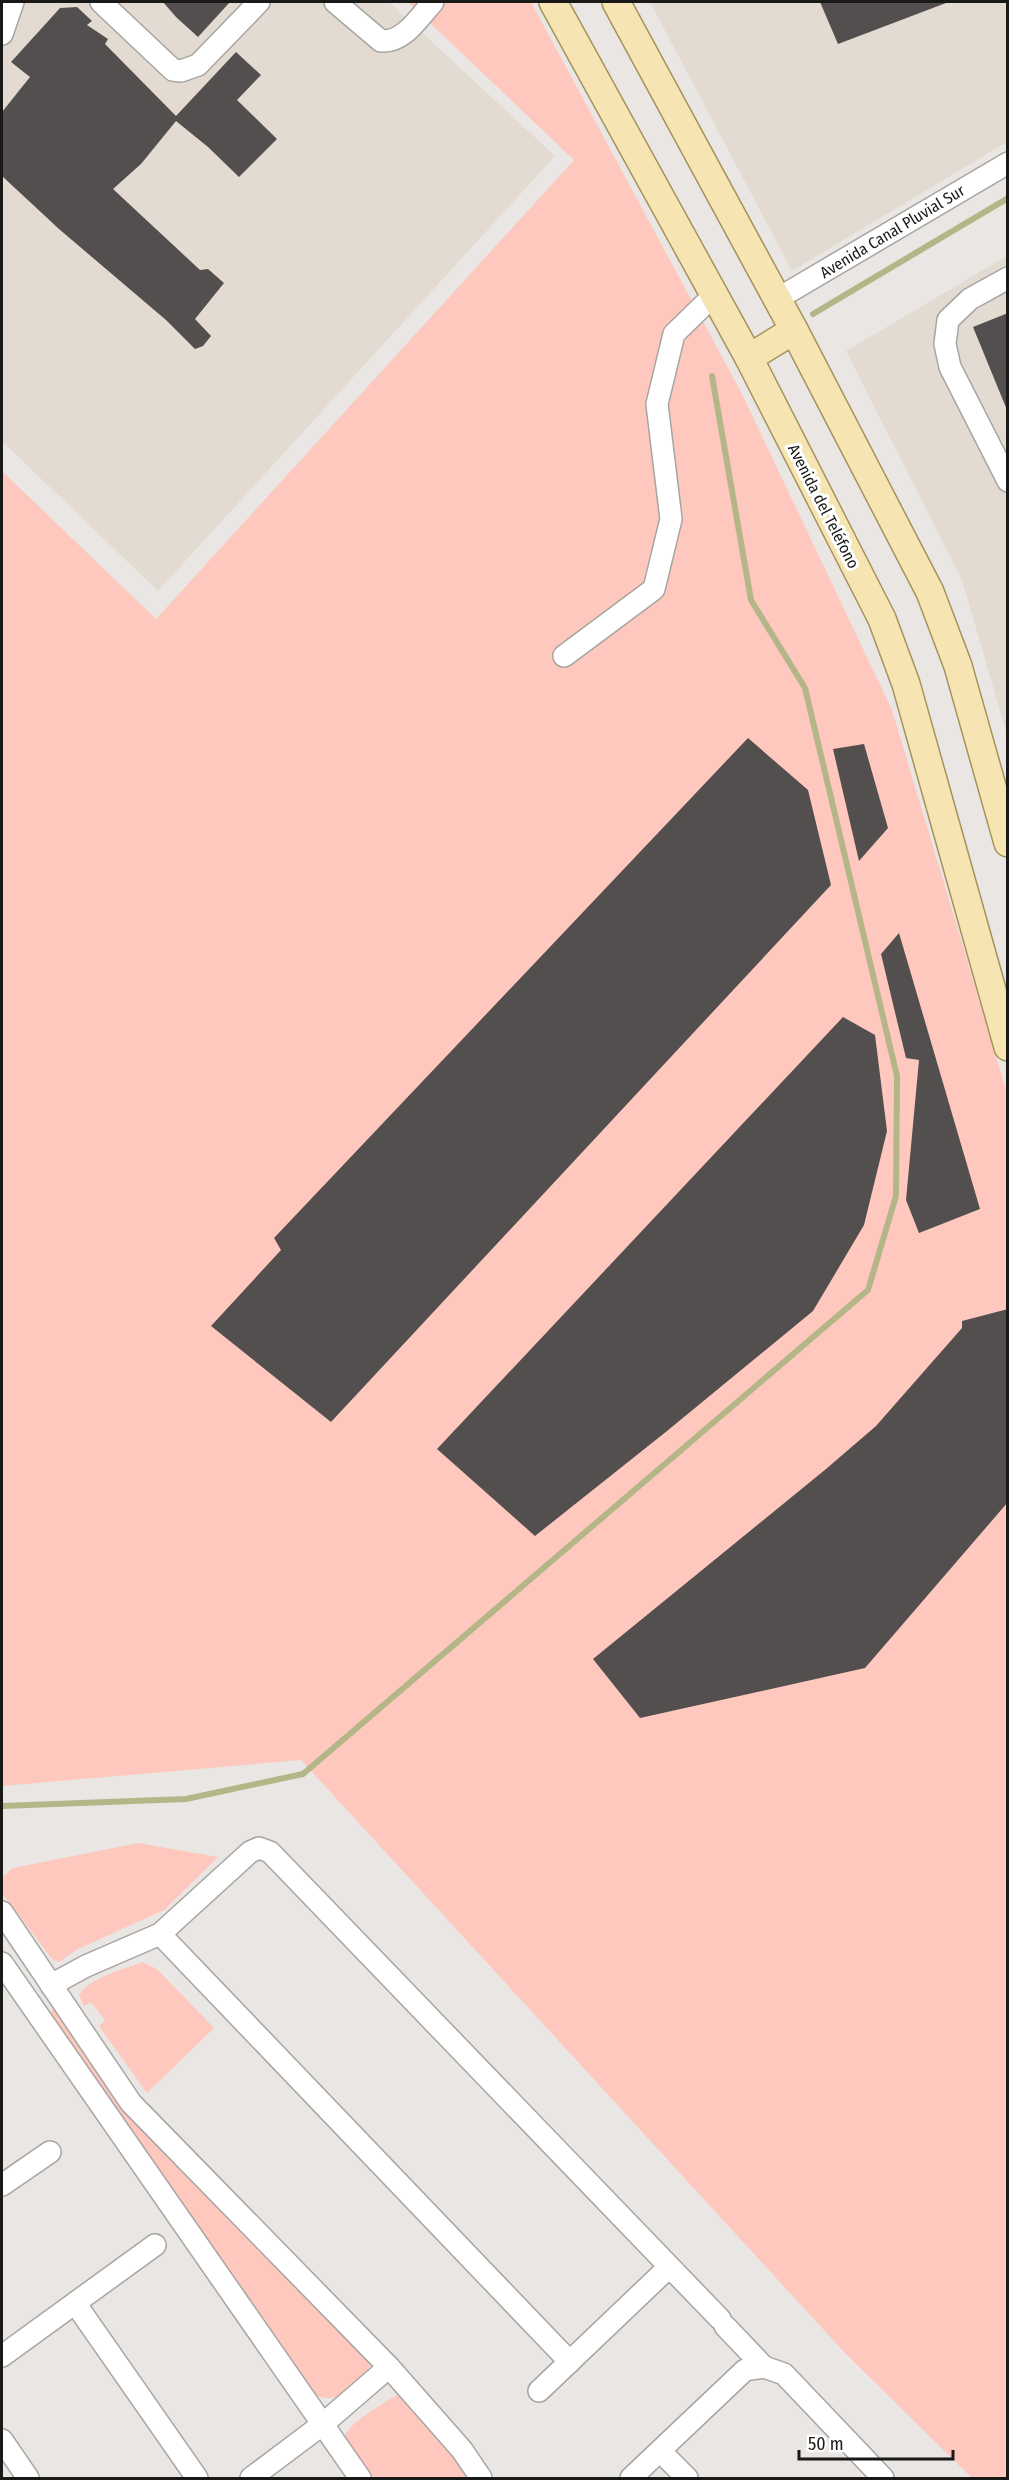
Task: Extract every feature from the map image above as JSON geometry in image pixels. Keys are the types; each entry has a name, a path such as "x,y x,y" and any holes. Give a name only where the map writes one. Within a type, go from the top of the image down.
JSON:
{"main road":[{"name":"Avenida del Teléfono","path":"553,2 748,358 882,619 906,684 1008,1047"},
{"path":"616,2 794,330 930,592 958,666 1008,843"},
{"path":"748,358 794,330"}],"street":[{"path":"2,34 13,2"},
{"path":"101,2 173,70 181,71 198,64 259,2"},
{"path":"335,2 381,41 389,42 403,34 433,2"},
{"name":"Avenida Canal Pluvial Sur","path":"777,299 1008,164"},
{"path":"1008,278 970,299 948,320 945,344 950,367 1008,481"},
{"path":"564,656 654,589 671,519 657,404 674,334 714,295"},
{"path":"33,2011 86,1966 160,1934 250,1852 260,1848 270,1852 764,2367 784,2374 883,2478"},
{"path":"2,1912 131,2103 389,2367 462,2450 480,2478"},
{"path":"160,1934 570,2362"},
{"path":"2,1963 33,2011 360,2478"},
{"path":"2,2185 50,2152"},
{"path":"2,2356 155,2245"},
{"path":"539,2391 669,2267"},
{"path":"75,2303 196,2478"},
{"path":"251,2478 323,2424 389,2367"},
{"path":"631,2478 745,2370 764,2367"},
{"path":"2,2440 28,2478"},
{"path":"661,2452 687,2478"}],"shaded area":[{"path":"2,2 389,2 555,156 158,591 2,441"},
{"path":"408,2 531,2 742,394 892,710 1007,1093 1007,2478 972,2478 845,2353 301,1760 2,1786 2,471 156,619 574,160"},
{"path":"650,2 1007,2 1007,142 792,271"},
{"path":"1007,256 1007,735 962,580 846,351"},
{"path":"138,1843 218,1857 164,1910 78,1949 59,1962 53,1960 2,1893 2,1878 13,1868"},
{"path":"142,1962 157,1969 214,2028 147,2093 99,2026 105,2020 91,2002 84,2006 79,1995 91,1983"},
{"path":"56,2007 368,2359 370,2366 365,2374 345,2393 328,2398 319,2397 311,2392 45,2016"},
{"path":"397,2395 408,2397 469,2478 369,2478 344,2440 346,2434 358,2421"}],"building":[{"path":"163,2 230,2 198,37"},
{"path":"820,2 946,2 946,3 838,44"},
{"path":"77,7 92,21 87,25 108,39 105,44 176,116 236,52 261,75 237,100 277,139 239,177 208,147 176,121 141,164 113,189 200,270 208,269 224,283 195,319 211,336 203,346 195,349 166,320 59,229 2,176 2,112 30,77 11,62 60,8"},
{"path":"1008,313 1008,410 1007,410 973,327"},
{"path":"748,738 808,790 831,885 331,1422 211,1326 281,1250 274,1238"},
{"path":"864,744 888,828 859,861 833,749"},
{"path":"899,933 980,1209 919,1233 906,1200 919,1060 906,1058 881,954"},
{"path":"843,1017 875,1035 887,1131 864,1225 813,1311 535,1536 437,1449"},
{"path":"1008,1309 1008,1502 865,1668 640,1718 593,1659 876,1426 962,1328 962,1321"}],"waterway":[{"path":"813,314 1008,198"},
{"path":"2,1806 186,1799 303,1774 868,1290 896,1196 897,1076 805,688 751,600 712,376"}]}
